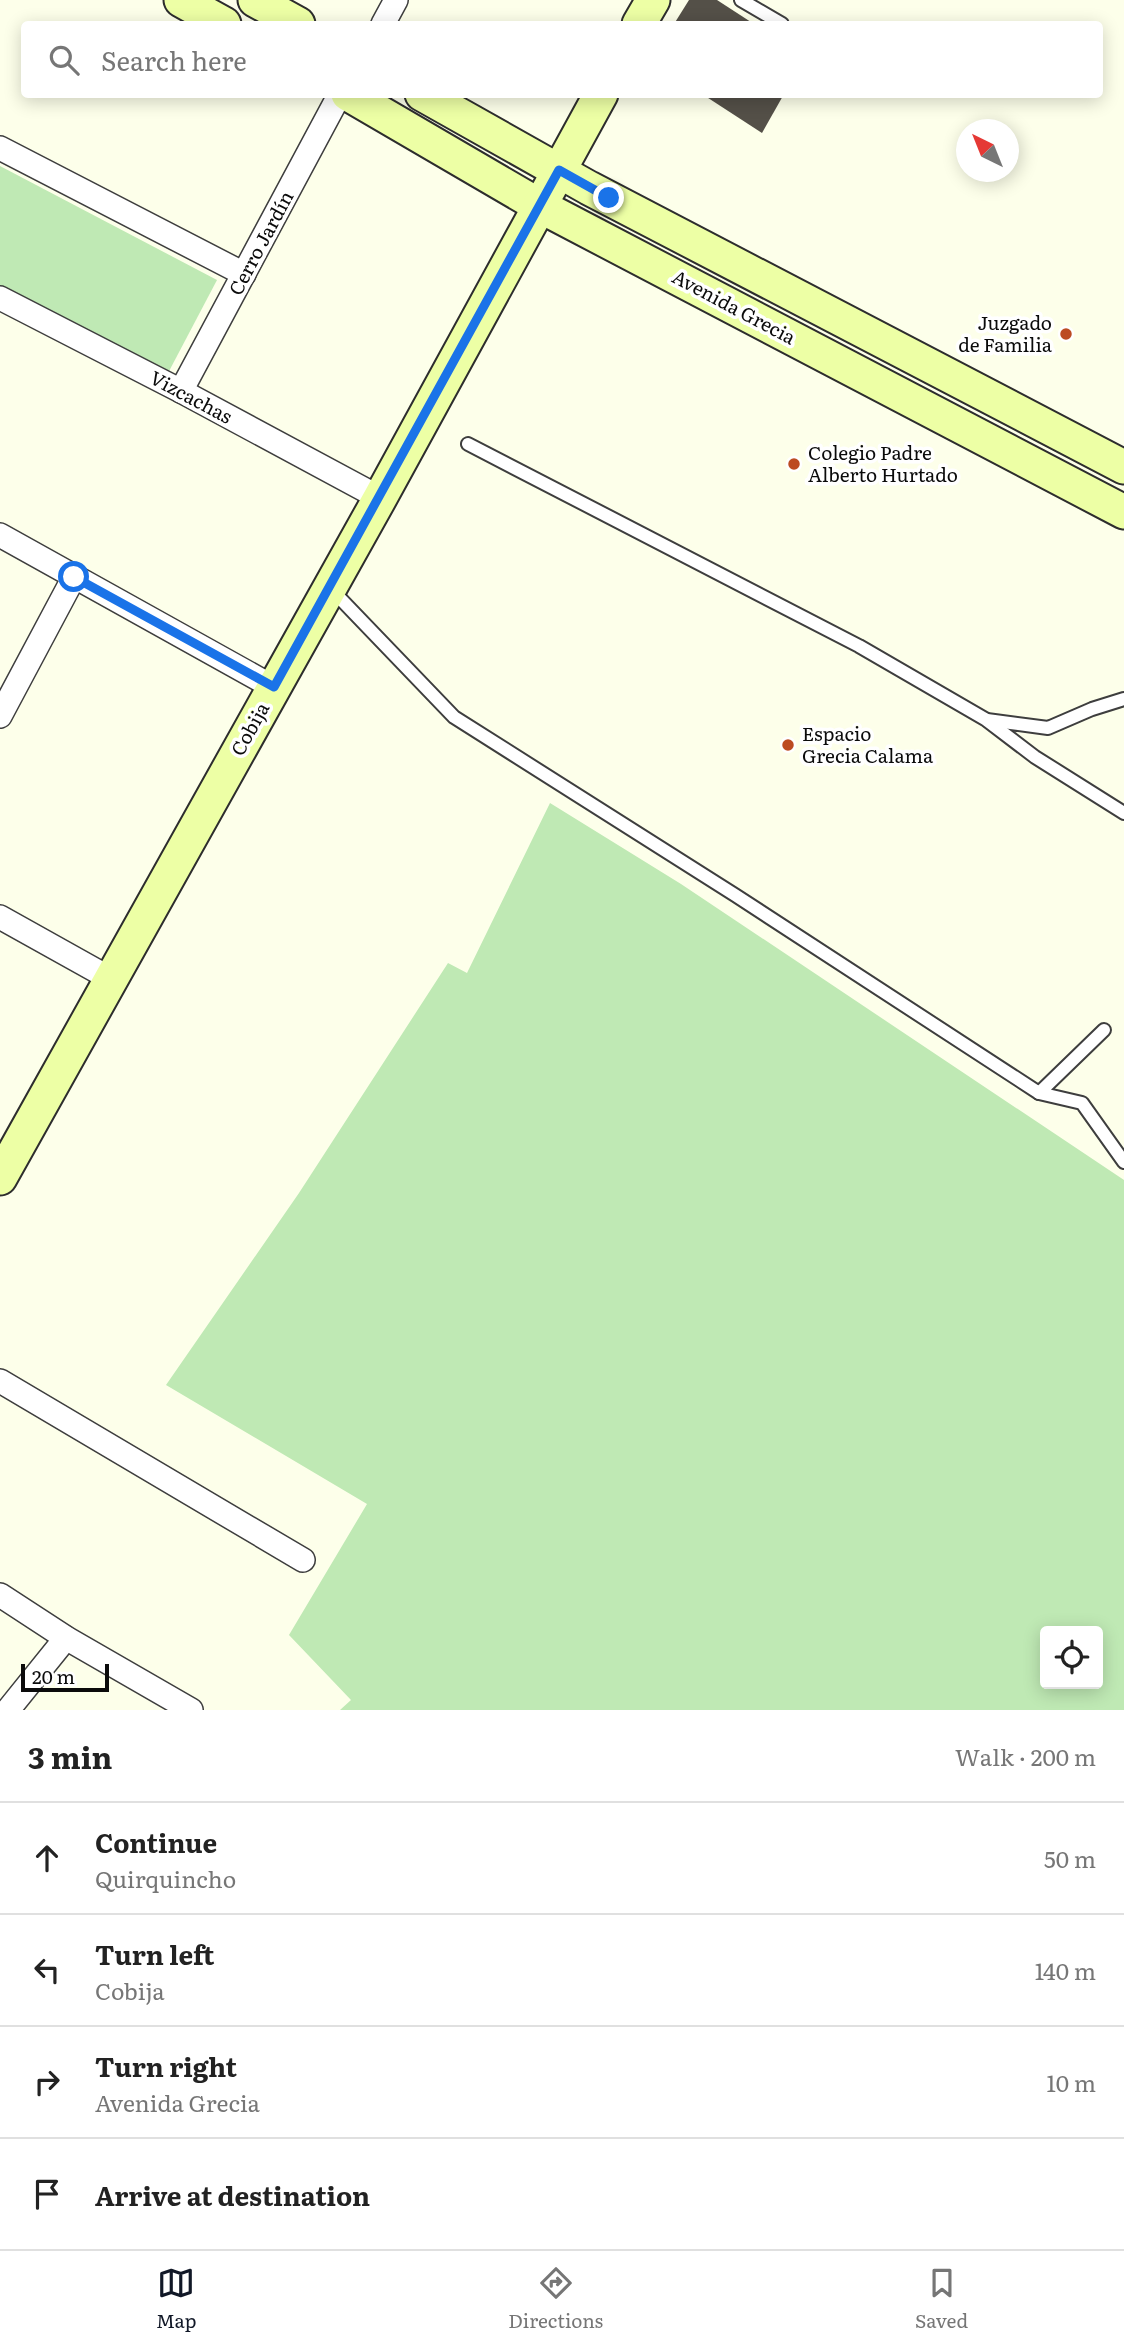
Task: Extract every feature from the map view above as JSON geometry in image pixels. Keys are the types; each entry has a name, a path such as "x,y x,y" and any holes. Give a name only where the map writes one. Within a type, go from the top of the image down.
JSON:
{"main road":[{"path":"181,0 219,21"},
{"path":"255,0 293,21"},
{"path":"641,21 653,0"},
{"name":"Avenida Grecia","path":"355,98 540,206 1124,512"},
{"name":"Avenida Grecia","path":"429,98 559,170 1124,467"},
{"name":"Cobija","path":"2,1172 380,498 599,98"}],"street":[{"path":"385,21 396,0"},
{"name":"Cerro Jardín","path":"181,391 338,98"},
{"path":"0,148 244,274"},
{"name":"Vizcachas","path":"0,298 380,498"},
{"path":"0,535 274,687"},
{"path":"0,716 74,577"},
{"path":"0,917 111,979"},
{"path":"0,1381 303,1560"},
{"path":"0,1595 181,1708"},
{"path":"8,1710 66,1638"}],"lane":[{"path":"741,0 777,21"},
{"path":"468,444 859,646 985,719 1035,757 1124,813"},
{"path":"329,588 454,717 735,895 1039,1093 1082,1103 1124,1162"},
{"path":"985,719 1048,728 1124,699"},
{"path":"1039,1093 1104,1030"}],"green space":[{"path":"0,166 217,280 167,375 0,288"},
{"path":"550,803 681,884 1124,1180 1124,1710 340,1710 351,1700 289,1635 367,1504 166,1385 299,1193 448,963 467,973"}],"building":[{"path":"689,0 717,0 749,21 676,21"},
{"path":"708,98 782,98 762,133"}],"place":[{"name":"Juzgado de Familia","path":"1066,334"},
{"name":"Colegio Padre Alberto Hurtado","path":"794,464"},
{"name":"Espacio Grecia Calama","path":"788,745"}],"route":[{"path":"74,577 274,687 559,170 609,198"}]}
